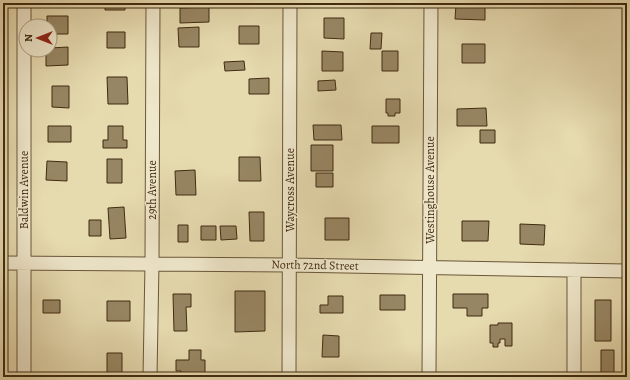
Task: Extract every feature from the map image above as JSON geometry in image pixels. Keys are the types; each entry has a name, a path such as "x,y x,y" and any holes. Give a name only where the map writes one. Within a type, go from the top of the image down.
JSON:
{"street":[{"name":"Baldwin Avenue","path":"24,3 24,377"},
{"name":"29th Avenue","path":"150,377 153,3"},
{"name":"Waycross Avenue","path":"290,3 290,377"},
{"name":"Westinghouse Avenue","path":"429,377 432,3"},
{"name":"North 72nd Street","path":"3,263 152,263 627,271"},
{"path":"574,270 574,377"}],"building":[{"path":"105,3 125,3 125,10 105,10"},
{"path":"456,4 485,4 485,20 455,19"},
{"path":"209,7 209,22 180,23 180,8"},
{"path":"47,16 68,16 68,34 58,34 58,18 47,18"},
{"path":"324,18 344,18 344,39 324,38"},
{"path":"239,26 259,26 259,44 239,44"},
{"path":"199,27 199,47 179,47 178,28"},
{"path":"107,32 125,32 125,48 107,48"},
{"path":"371,33 382,33 381,49 370,49"},
{"path":"462,44 485,44 485,63 462,63"},
{"path":"68,47 68,65 46,66 46,58 58,58 58,48"},
{"path":"322,51 343,52 343,71 322,71"},
{"path":"382,51 398,51 398,71 382,71"},
{"path":"244,61 245,70 225,71 224,62"},
{"path":"107,77 127,77 128,104 108,104"},
{"path":"269,78 269,94 249,94 249,79"},
{"path":"335,80 336,90 318,91 318,81"},
{"path":"52,86 69,86 69,108 52,107"},
{"path":"386,99 400,99 400,113 395,113 395,116 388,116 388,113 386,113"},
{"path":"486,108 487,126 457,126 457,109"},
{"path":"313,125 341,125 342,140 314,140"},
{"path":"48,126 71,126 71,142 48,142"},
{"path":"108,126 123,126 123,140 127,140 127,148 103,148 103,140 108,140"},
{"path":"372,126 399,126 399,143 372,143"},
{"path":"480,130 495,130 495,143 480,143"},
{"path":"311,145 333,145 333,171 311,171"},
{"path":"239,157 260,157 261,181 239,181"},
{"path":"107,159 122,159 122,183 107,183"},
{"path":"47,161 67,162 67,181 46,180"},
{"path":"195,170 196,195 176,195 175,171"},
{"path":"316,173 333,173 333,187 316,187"},
{"path":"124,207 126,238 110,239 108,208"},
{"path":"249,212 264,212 264,241 250,241"},
{"path":"325,218 349,218 349,240 325,240"},
{"path":"89,220 101,220 101,236 89,236"},
{"path":"462,221 489,221 488,241 462,241"},
{"path":"520,224 545,225 544,245 520,244"},
{"path":"178,225 188,225 188,242 178,242"},
{"path":"201,226 216,226 216,240 201,240"},
{"path":"220,226 236,226 237,239 221,240"},
{"path":"235,291 265,291 265,331 235,332"},
{"path":"173,294 191,294 191,307 186,307 187,331 174,331"},
{"path":"453,294 488,294 488,308 482,308 482,316 467,316 467,308 453,308"},
{"path":"380,295 405,295 405,310 380,310"},
{"path":"328,296 343,296 343,313 320,313 320,305 328,305"},
{"path":"43,300 60,300 60,313 43,313"},
{"path":"595,300 611,300 611,341 595,341"},
{"path":"107,301 130,301 130,321 107,321"},
{"path":"498,323 512,323 512,346 505,346 505,339 500,339 498,347 493,347 493,343 490,343 490,325 498,325"},
{"path":"323,335 339,336 339,357 322,357"},
{"path":"189,350 201,350 201,360 205,360 205,376 181,376 181,371 176,371 176,360 189,360"},
{"path":"601,350 614,350 614,374 601,374"},
{"path":"107,353 122,353 122,377 107,377"}]}
